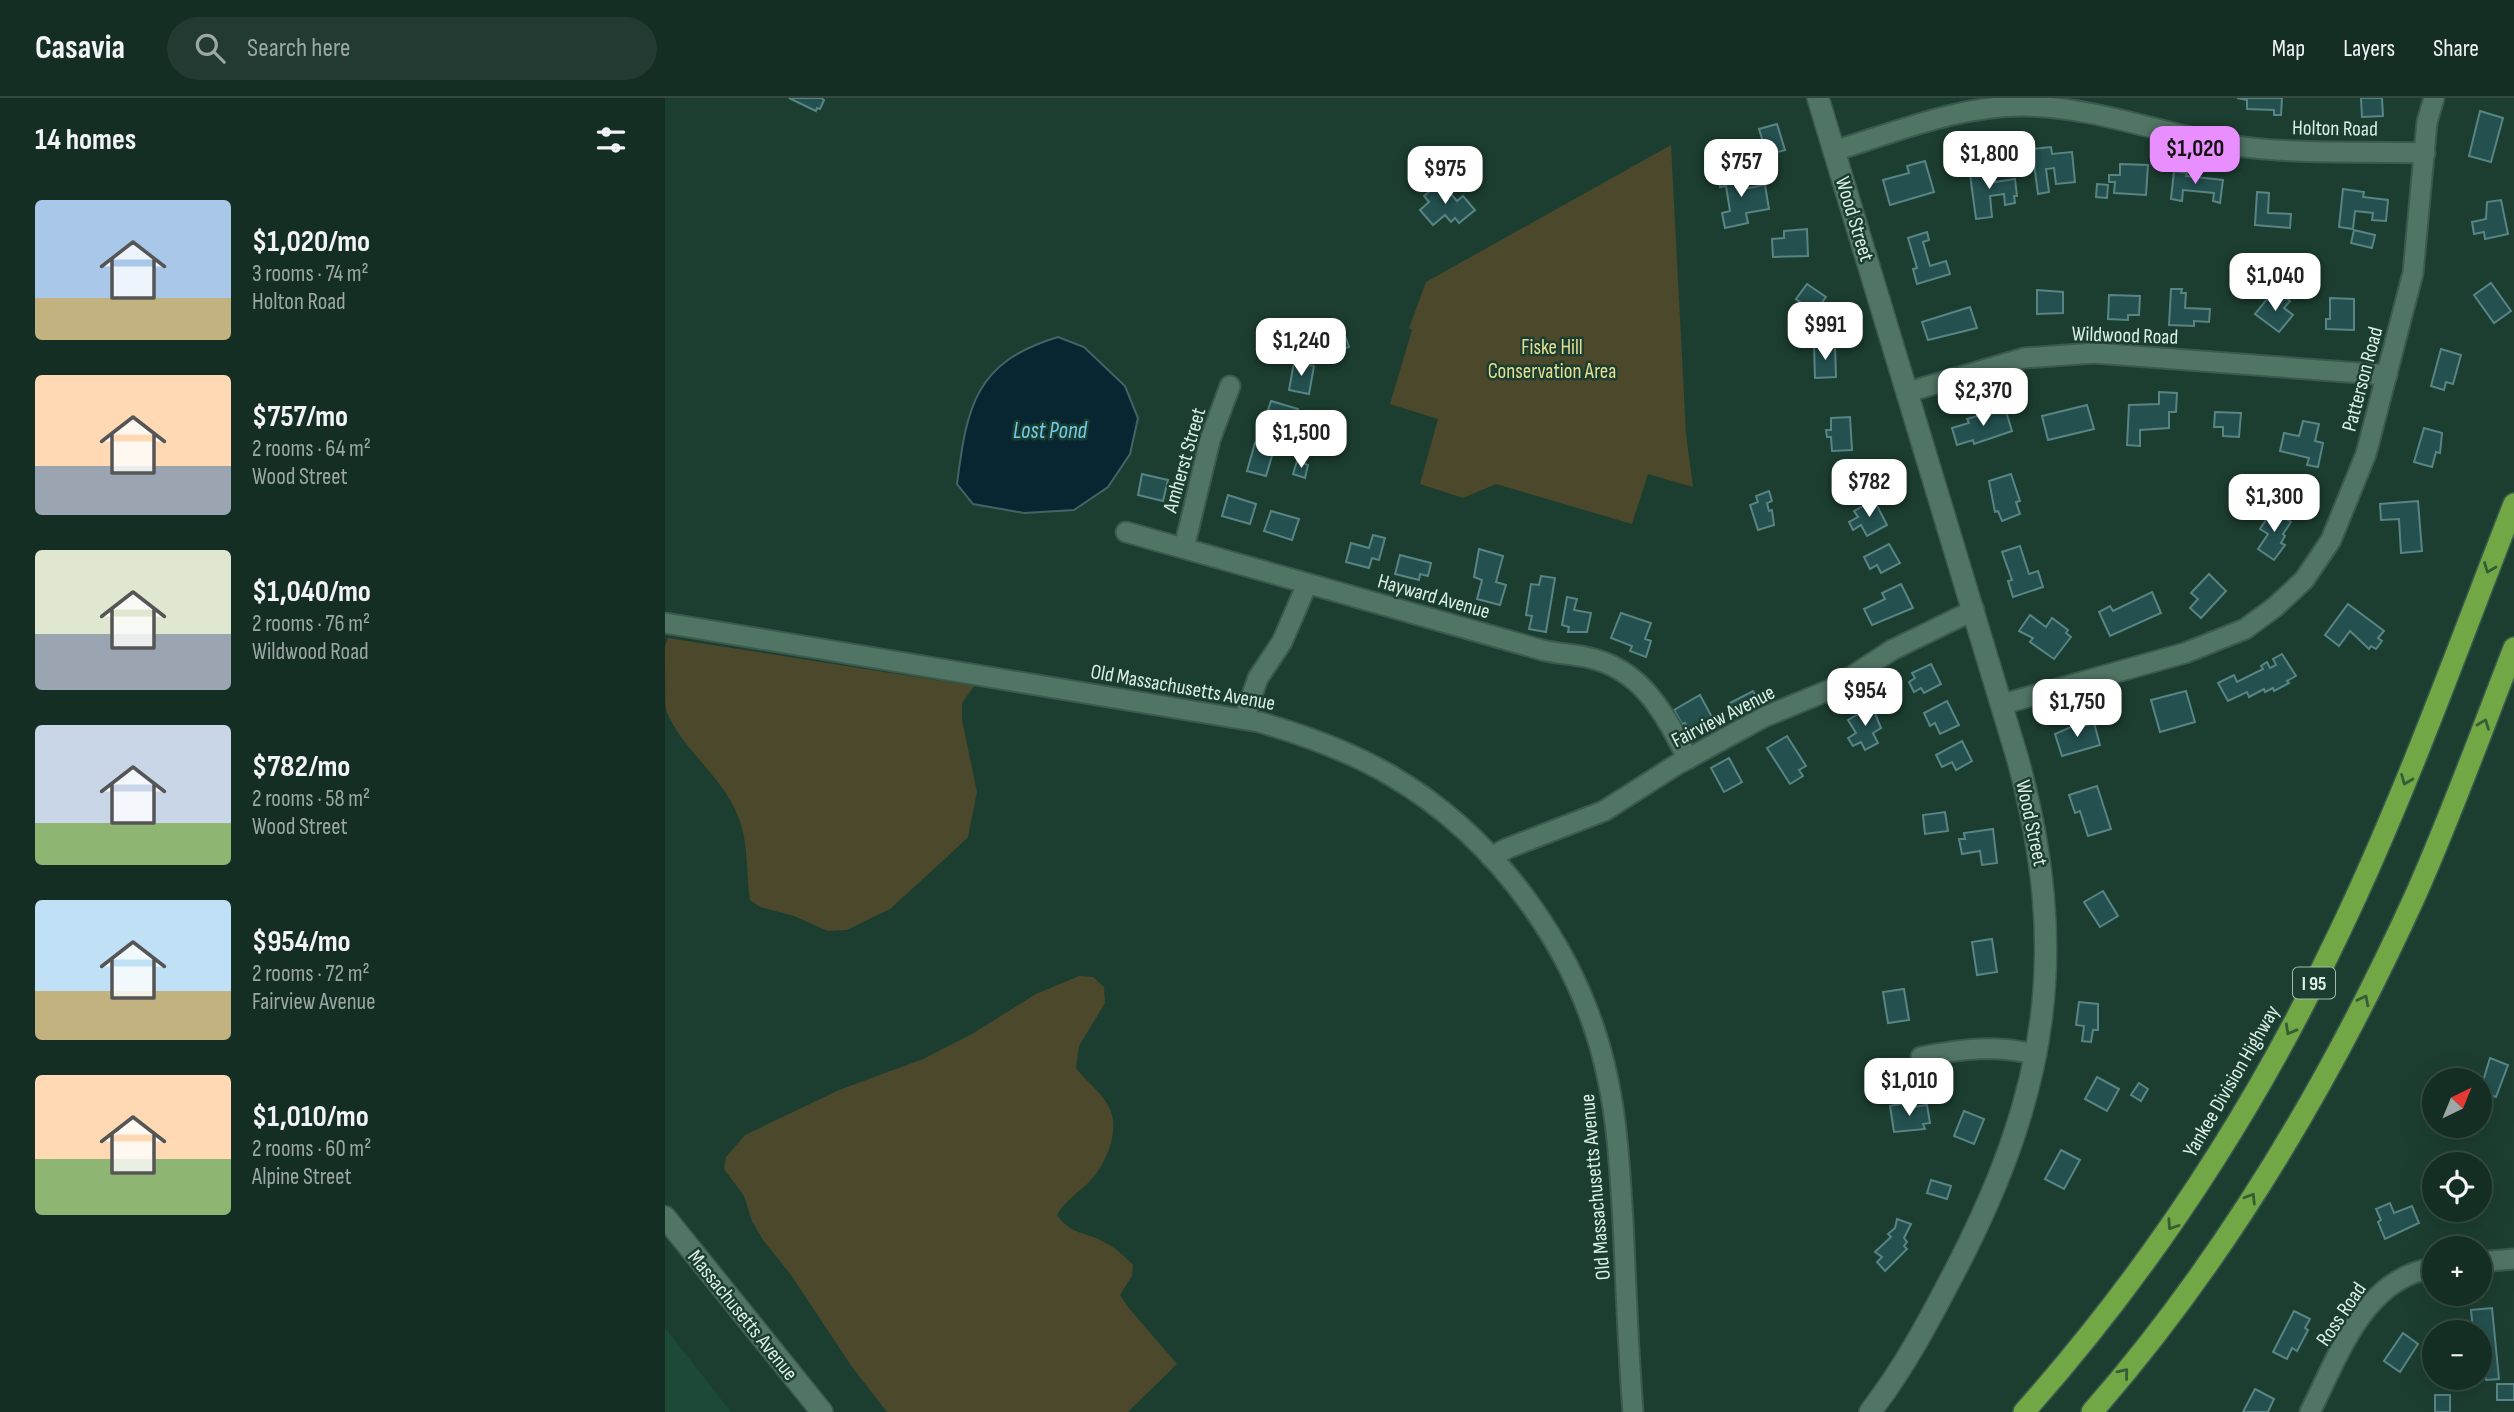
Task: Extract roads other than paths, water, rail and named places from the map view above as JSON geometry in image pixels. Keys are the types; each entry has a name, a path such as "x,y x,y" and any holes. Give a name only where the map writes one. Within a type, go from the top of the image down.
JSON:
{"highway":[{"name":"Yankee Division Highway","path":"2024,1412 2105,1315 2167,1231 2240,1117 2297,1017 2340,933 2378,846 2514,505"},
{"name":"I 95","path":"2092,1412 2156,1334 2212,1258 2276,1159 2329,1066 2374,981 2428,865 2514,648"}],"street":[{"name":"Wood Street","path":"1818,98 2003,704 2033,821 2045,898 2047,966 2036,1055 2015,1135 1980,1220 1921,1336 1870,1412"},
{"name":"Patterson Road","path":"2003,704 2185,653 2245,629 2275,607 2304,580 2331,540 2366,454 2413,274 2427,122 2434,98"},
{"name":"Holton Road","path":"1835,151 1949,117 1989,108 2026,106 2085,112 2224,144 2282,150 2425,153"},
{"name":"Wildwood Road","path":"1908,392 2024,358 2094,354 2387,375"},
{"name":"Amherst Street","path":"1184,548 1210,440 1230,386"},
{"name":"Hayward Avenue","path":"1126,532 1542,650 1592,658 1608,664 1632,677 1651,695 1688,759"},
{"path":"1244,718 1258,678 1282,642 1307,584"},
{"name":"Fairview Avenue","path":"1491,857 1508,848 1598,815 1688,759 1770,714 1834,688 1897,648 1974,610"},
{"name":"Old Massachusetts Avenue","path":"665,623 1244,718 1311,738 1390,775 1446,815 1491,857 1535,911 1562,955 1588,1010 1602,1055 1617,1136 1633,1412"},
{"path":"1921,1057 1943,1052 2006,1047 2036,1055"},
{"name":"Massachusetts Avenue","path":"665,1217 822,1412"},
{"path":"2492,1261 2514,1259"},
{"name":"Ross Road","path":"2310,1412 2353,1329 2370,1303 2389,1285 2422,1270"}],"water":[{"name":"Lost Pond","path":"1058,337 1084,347 1125,386 1138,418 1130,454 1108,487 1074,510 1024,513 973,504 957,484 965,432 980,391 992,374 1009,360 1030,347"}],"park label":[{"name":"Fiske Hill Conservation Area","path":"1552,359"}]}
